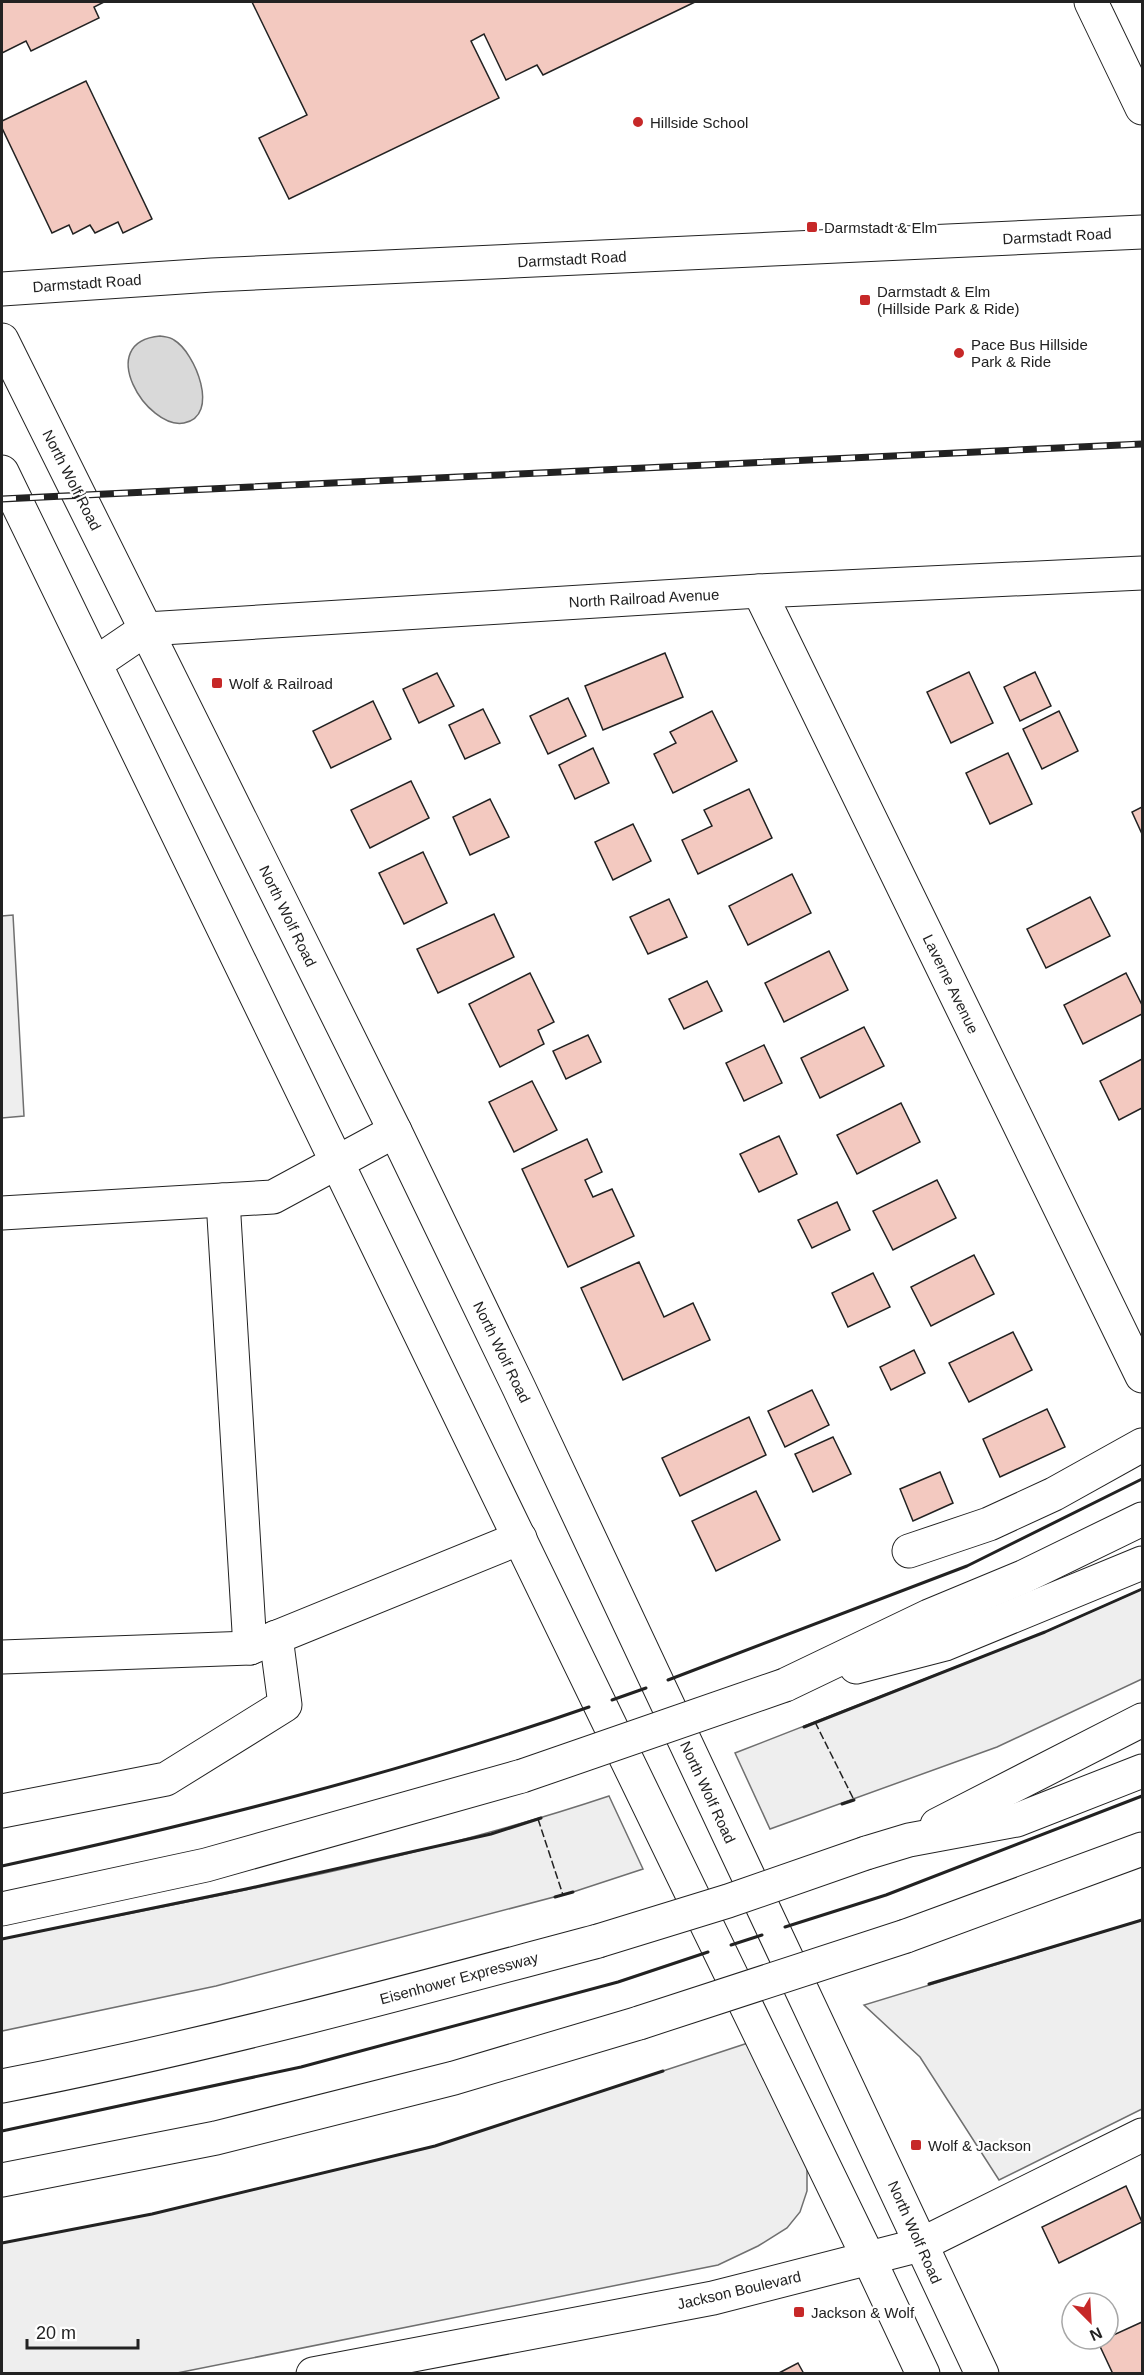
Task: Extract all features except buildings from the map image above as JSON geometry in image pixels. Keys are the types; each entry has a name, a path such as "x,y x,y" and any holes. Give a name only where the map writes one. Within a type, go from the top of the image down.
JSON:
{"main road":[{"path":"1091,2 1143,108"},
{"name":"Darmstadt Road","path":"2,289 212,275 1143,232"},
{"name":"North Wolf Road","path":"2,340 395,1131 519,1388 878,2148 920,2246 982,2373"},
{"path":"2,472 923,2373"},
{"name":"North Railroad Avenue","path":"146,629 759,591 1143,573"},
{"name":"Laverne Avenue","path":"759,591 1143,1376"},
{"path":"96,663 146,629"},
{"path":"2,1213 273,1197 395,1131"},
{"path":"2,1811 166,1779 285,1705 263,1642 223,1200"},
{"path":"909,1551 989,1524 1054,1494 1143,1445"},
{"path":"785,1685 929,1617 1023,1577 1143,1519"},
{"path":"2,1657 263,1642 520,1538"},
{"path":"2,1909 206,1865 522,1776 785,1685 945,1644 1143,1563"},
{"path":"909,1840 1143,1719"},
{"path":"909,1840 1017,1820 1143,1771"},
{"name":"Eisenhower Expressway","path":"2,2086 111,2065 329,2014 598,1941 728,1902 909,1840"},
{"path":"2,2180 250,2129 454,2078 639,2023 906,1936 1143,1849"},
{"name":"Jackson Boulevard","path":"313,2373 712,2298 920,2246 1143,2135"}],"shaded area":[{"path":"160,336 172,339 182,347 190,357 201,383 203,397 201,409 195,418 184,423 170,422 155,413 142,400 133,384 128,368 130,353 140,342"},
{"path":"13,915 24,1116 2,1118 2,916"},
{"path":"1142,1589 1142,1679 997,1747 770,1829 735,1753 1045,1632"},
{"path":"609,1796 643,1869 573,1892 216,1986 2,2031 2,1939 308,1877 460,1840"},
{"path":"1142,1920 1142,2109 999,2180 920,2057 864,2005"},
{"path":"751,2042 807,2167 807,2191 800,2212 787,2228 758,2246 718,2265 177,2373 2,2374 2,2243 152,2214 435,2146"}],"railway":[{"path":"2,499 1142,444"}],"fence":[{"path":"815,1722 854,1800"},
{"path":"538,1819 563,1895"}],"wall":[{"path":"668,1680 967,1566 1142,1479"},
{"path":"804,1727 1045,1632 1142,1589"},
{"path":"612,1700 646,1688"},
{"path":"2,1866 298,1796 444,1754 589,1707"},
{"path":"785,1927 886,1895 1142,1796"},
{"path":"842,1804 854,1800"},
{"path":"2,1939 246,1889 491,1834 541,1818"},
{"path":"555,1897 573,1892"},
{"path":"929,1984 1142,1920"},
{"path":"731,1945 762,1935"},
{"path":"2,2131 301,2067 618,1982 708,1952"},
{"path":"2,2243 152,2214 435,2146 663,2071"}],"place":[{"name":"Hillside School","path":"638,122"},
{"name":"Darmstadt & Elm","path":"812,227"},
{"name":"Darmstadt & Elm (Hillside Park & Ride)","path":"865,300"},
{"name":"Pace Bus Hillside Park & Ride","path":"959,353"},
{"name":"Wolf & Railroad","path":"217,683"},
{"name":"Wolf & Jackson","path":"916,2145"},
{"name":"Jackson & Wolf","path":"799,2312"}]}
